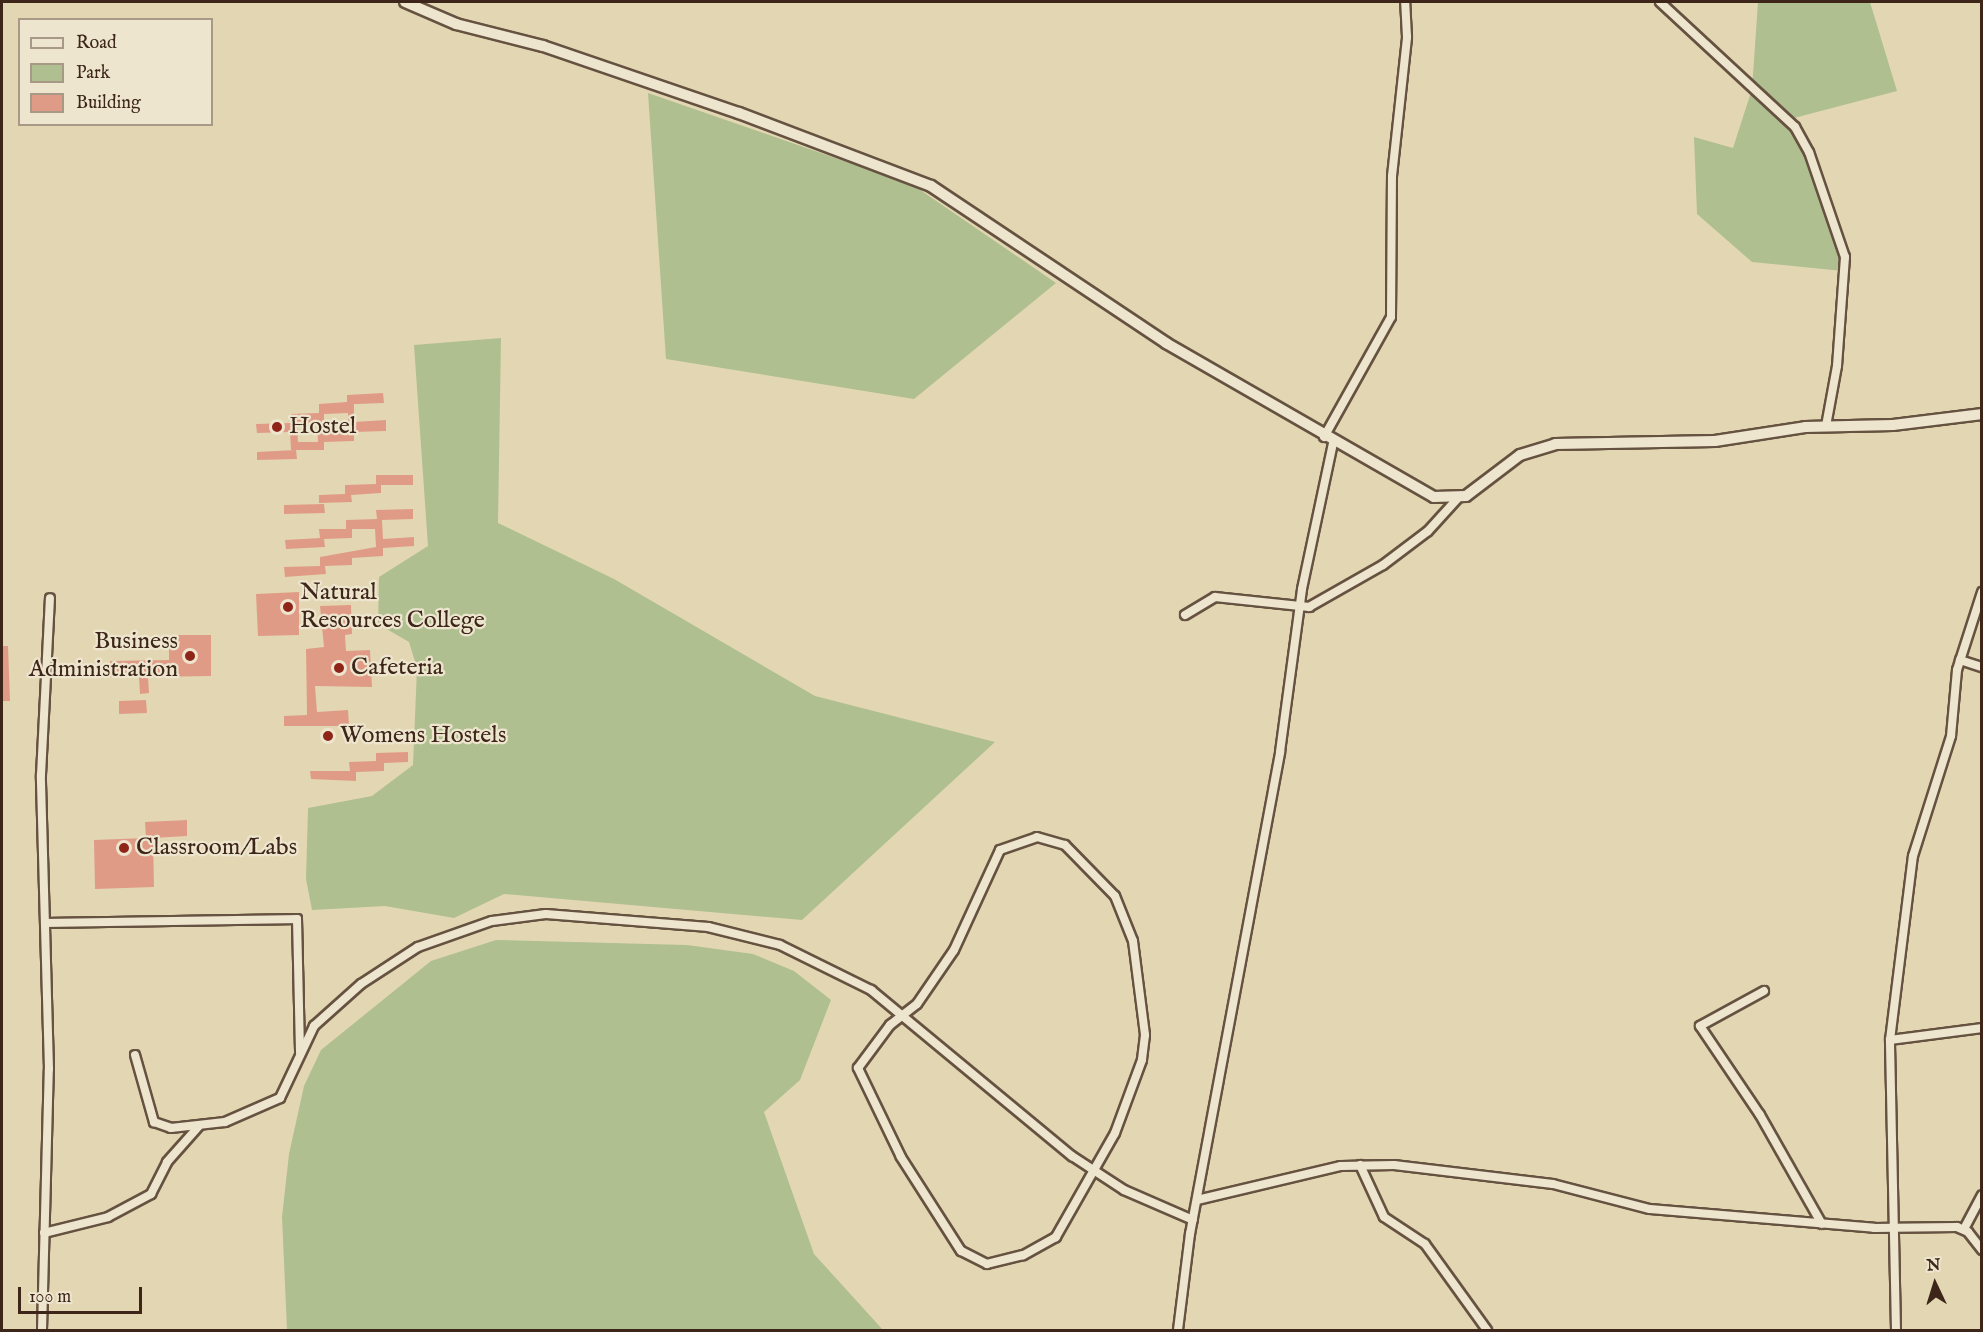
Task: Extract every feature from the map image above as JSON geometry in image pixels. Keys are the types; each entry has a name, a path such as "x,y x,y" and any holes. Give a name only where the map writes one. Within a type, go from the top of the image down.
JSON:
{"street":[{"path":"405,2 456,24 543,46 739,113 931,186 1166,343 1329,440 1434,497 1458,498"},
{"path":"1178,1330 1193,1220 1280,752 1300,606 1329,440 1391,317 1392,176 1407,37 1405,2"},
{"path":"1660,2 1795,127 1809,152 1845,257 1837,366 1826,426"},
{"path":"1185,615 1215,597 1271,599 1309,607 1383,565 1428,531 1458,498 1520,455 1555,444 1704,442 1826,426 1893,425 1982,414"},
{"path":"1896,1330 1896,1228 1890,1040 1912,856 1951,736 1960,660 1982,592"},
{"path":"42,1330 48,923 41,775 50,598"},
{"path":"1960,660 1982,667"},
{"path":"1049,838 1084,860 1125,916 1145,1035 1121,1117 1095,1170 1048,1243 987,1264 966,1257 901,1157 859,1078 863,1059 903,1013 917,1004 954,950 990,863 1006,845 1049,838"},
{"path":"135,1055 154,1122 171,1128 199,1126 240,1118 280,1098 314,1026 393,960 482,924 546,914 666,922 780,945 845,974 903,1013 1038,1129 1095,1170 1193,1220"},
{"path":"48,923 297,919 300,1053"},
{"path":"1764,991 1700,1026 1779,1146 1822,1224"},
{"path":"1890,1040 1982,1028"},
{"path":"44,1233 108,1217 151,1194 167,1162 199,1126"},
{"path":"1197,1200 1270,1180 1360,1165 1553,1184 1650,1209 1822,1224 1964,1229 1982,1250"},
{"path":"1360,1165 1384,1217 1425,1245 1487,1330"},
{"path":"1964,1229 1982,1195"}],"green space":[{"path":"1758,2 1870,2 1897,91 1794,118 1836,222 1843,271 1752,262 1697,214 1694,137 1733,148 1752,89"},
{"path":"648,93 913,185 1056,283 914,399 666,359"},
{"path":"501,338 498,523 614,579 815,696 995,742 802,920 504,894 454,918 385,906 312,910 306,879 308,808 372,796 413,765 417,668 409,642 378,624 379,577 428,546 414,345"},
{"path":"496,940 687,945 753,954 794,971 831,1000 800,1080 764,1112 814,1254 883,1330 287,1330 282,1217 289,1154 304,1086 321,1050 431,961"}],"building":[{"name":"Hostel","path":"383,393 384,403 354,404 354,422 386,420 386,431 354,432 354,441 324,442 324,450 291,450 290,432 257,433 256,424 291,423 291,414 319,413 319,404 347,402 347,395","holes":["348,413 348,430 324,432 324,414","317,422 318,442 298,442 297,423"]},
{"path":"296,450 297,459 257,460 257,452"},
{"name":"Hostel","path":"376,475 413,475 413,485 381,485 381,493 351,495 352,502 319,503 319,495 345,494 345,485 376,484"},
{"path":"324,504 325,513 284,514 284,505"},
{"path":"413,509 413,519 382,520 383,539 414,537 414,546 383,548 383,556 352,558 352,565 325,566 326,574 285,577 284,567 320,566 320,557 376,547 375,529 352,529 352,538 324,539 325,547 286,549 285,540 320,538 319,529 346,529 346,520 377,519 376,510"},
{"path":"299,592 299,635 258,636 256,594"},
{"path":"351,605 352,634 345,635 346,651 370,650 372,687 315,686 317,712 348,710 349,726 284,726 284,716 307,715 306,649 324,647 320,606"},
{"name":"Business Administration","path":"169,635 211,635 211,676 148,677 149,693 140,694 139,676 110,677 110,661 169,660"},
{"path":"2,646 8,646 10,701 2,701"},
{"path":"146,700 147,713 119,714 119,701"},
{"path":"408,752 408,762 384,763 384,771 356,772 356,781 311,779 310,771 350,771 349,762 376,761 376,753"},
{"name":"Classroom/Labs","path":"187,820 187,836 153,838 154,887 95,889 94,840 146,838 145,822"}],"place":[{"name":"Hostel","path":"277,427"},
{"name":"Natural Resources College","path":"288,607"},
{"name":"Business Administration","path":"190,656"},
{"name":"Cafeteria","path":"339,668"},
{"name":"Womens Hostels","path":"328,736"},
{"name":"Classroom/Labs","path":"124,848"}]}
